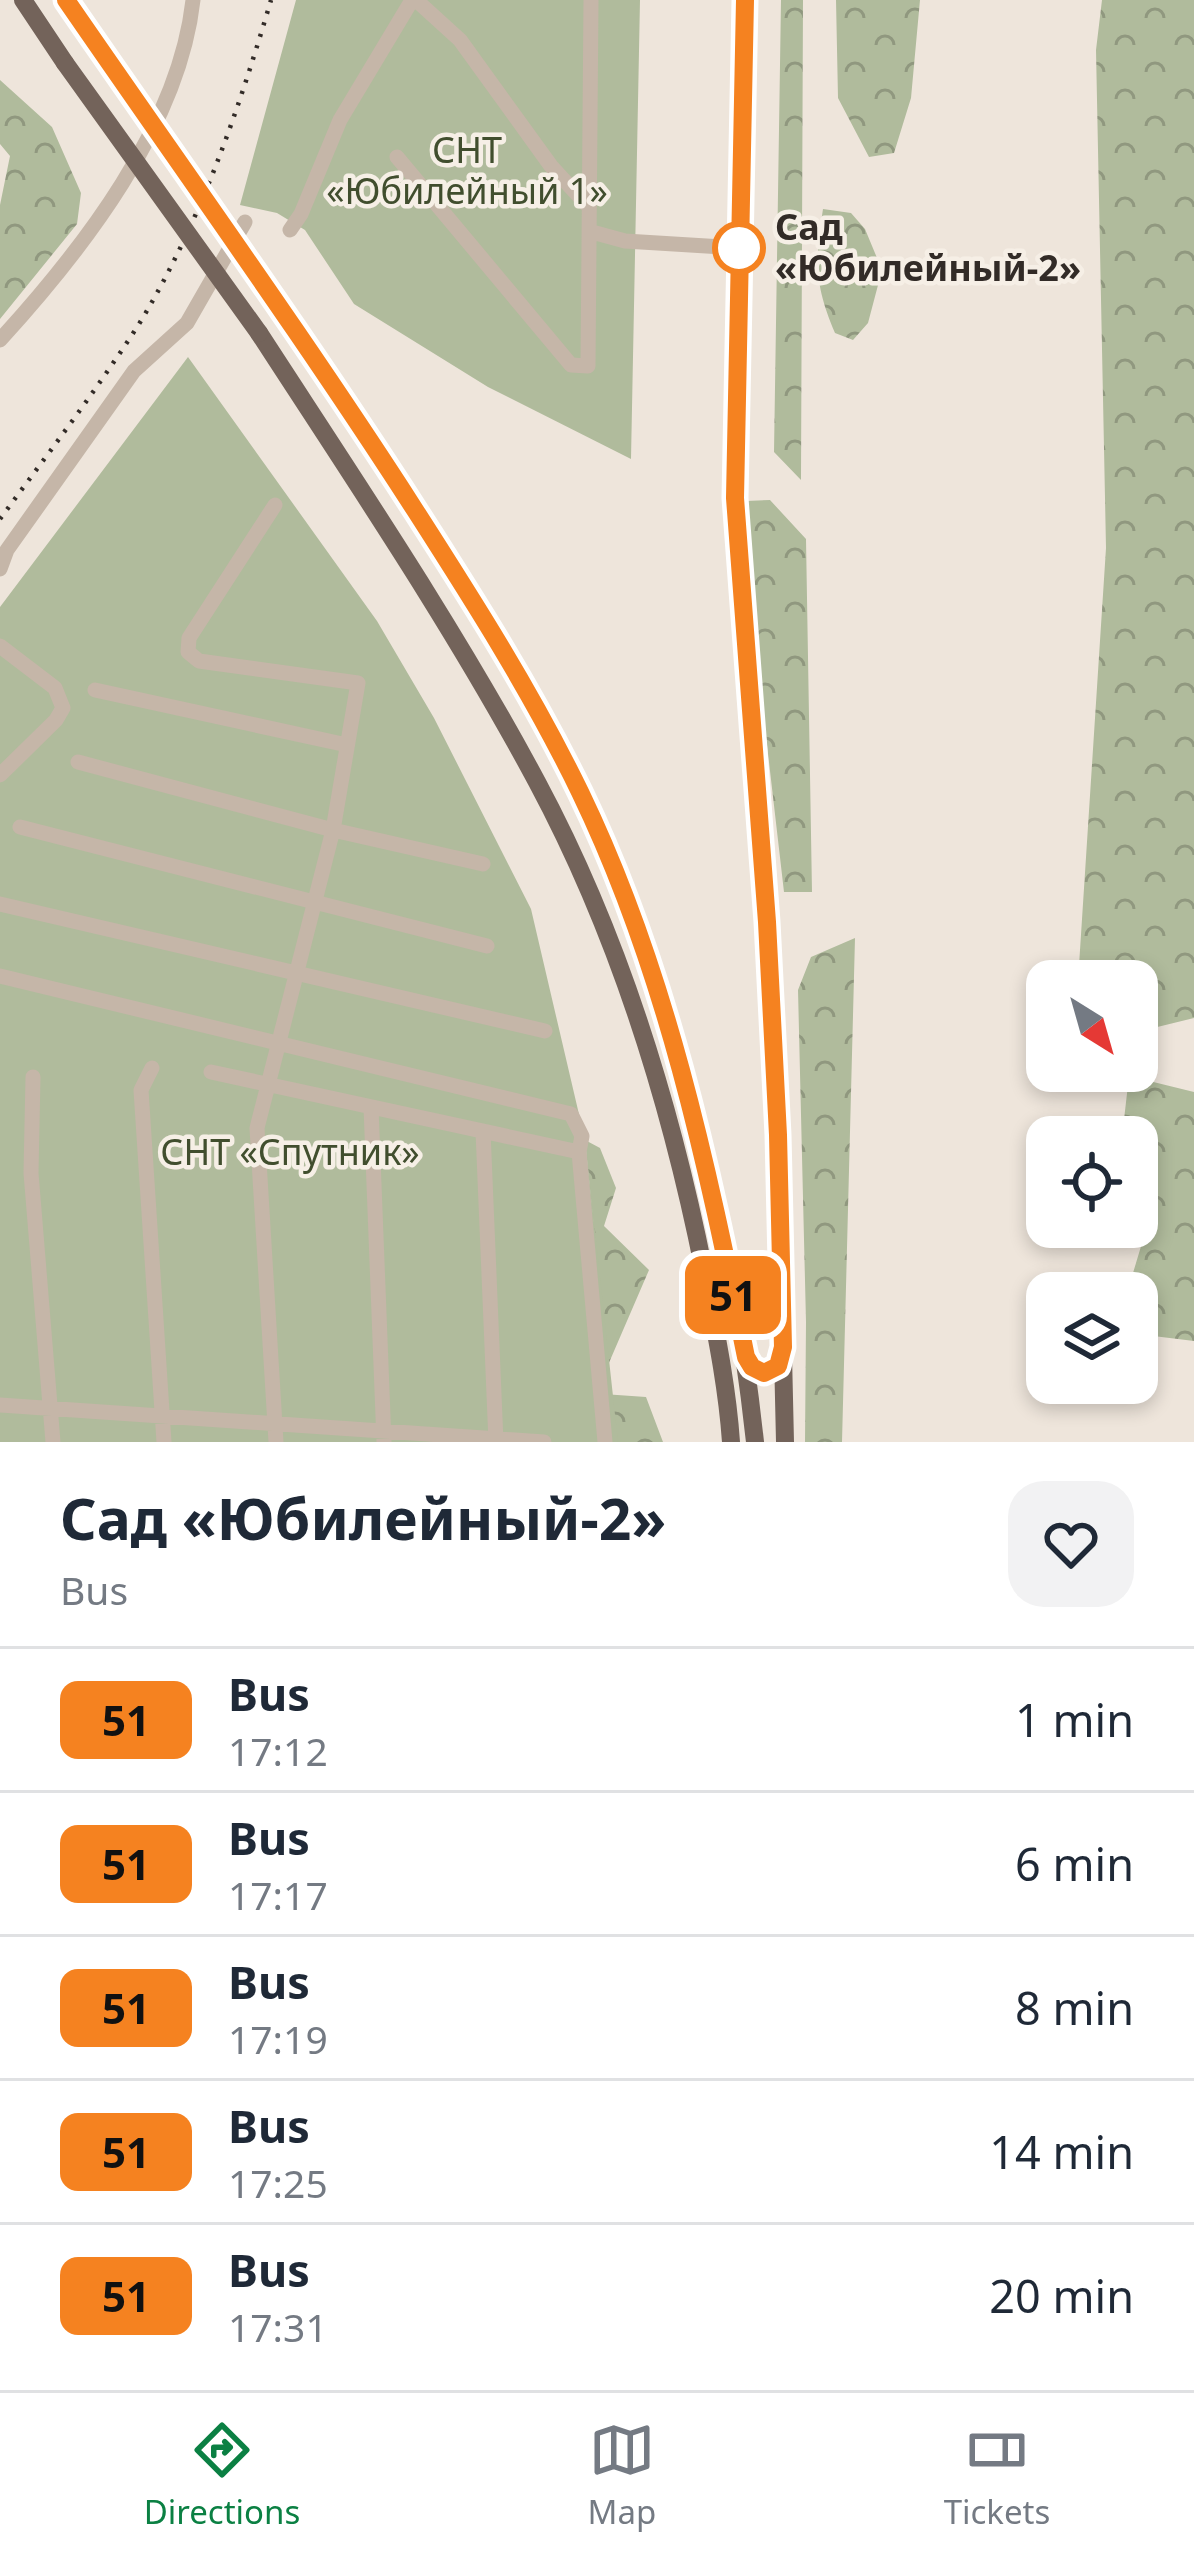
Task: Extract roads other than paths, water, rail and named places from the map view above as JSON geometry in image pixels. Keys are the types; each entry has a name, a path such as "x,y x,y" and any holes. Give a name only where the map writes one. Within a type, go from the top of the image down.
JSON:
{"main road":[{"path":"22,0 259,333 453,634 539,785 608,930 657,1074 693,1218 727,1394 731,1442"},
{"path":"66,0 300,334 506,652 581,794 638,934 685,1076 746,1357 754,1442"},
{"path":"745,0 735,498 770,969 784,1442"},
{"path":"746,1357 758,1371 772,1372 783,1347"}],"street":[{"path":"0,340 32,305 147,144 174,85 193,0"},
{"path":"290,230 340,120 414,0 460,40 550,166 588,206"},
{"path":"397,157 572,365 588,366 591,0"},
{"path":"0,569 7,550 134,371 187,323 245,222"},
{"path":"592,232 625,241 739,248"},
{"path":"275,505 189,638 188,652 199,661 358,683 317,901 257,1127 276,1442"},
{"path":"0,775 56,721 62,708 55,688 4,654"},
{"path":"95,690 347,745"},
{"path":"78,763 483,864"},
{"path":"20,827 487,946"},
{"path":"0,904 545,1030"},
{"path":"0,976 571,1114 582,1136 578,1152 605,1442"},
{"path":"152,1068 141,1090 164,1442"},
{"path":"211,1072 578,1152"},
{"path":"33,1077 31,1173 53,1442"},
{"path":"371,1107 383,1436"},
{"path":"483,1131 496,1440"},
{"path":"0,1405 275,1422 383,1436 544,1442"}],"railway":[{"path":"0,519 106,374 161,286 216,166 271,0"}],"place":[{"name":"Сад «Юбилейный-2»","path":"739,248"}],"park label":[{"name":"СНТ «Юбилейный 1»","path":"467,170"},
{"name":"СНТ «Спутник»","path":"290,1152"}]}
